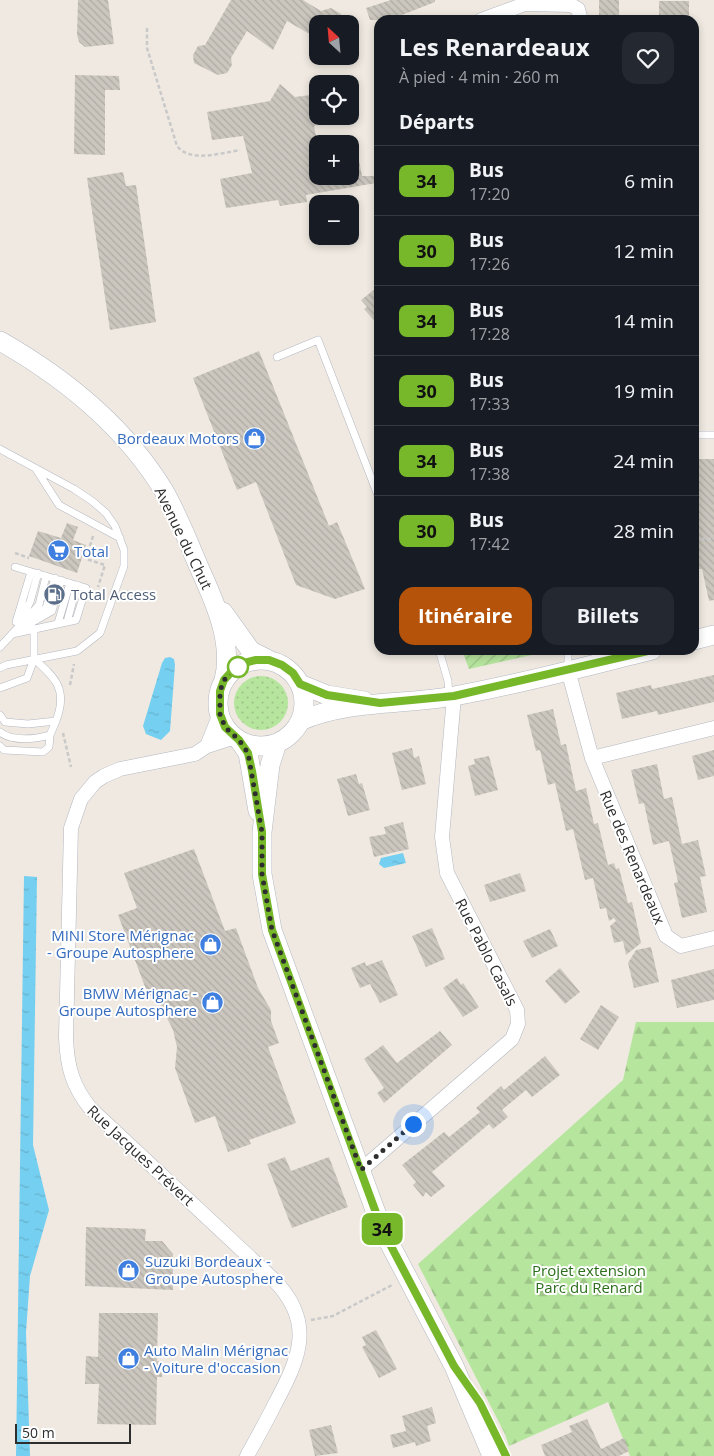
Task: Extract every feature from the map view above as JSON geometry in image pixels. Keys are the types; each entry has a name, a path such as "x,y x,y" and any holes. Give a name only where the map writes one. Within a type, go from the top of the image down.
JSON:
{"street":[{"path":"493,15 525,2 571,5 578,9 580,15"},
{"name":"Avenue du Chut","path":"0,341 59,378 81,395 124,439 164,492 212,597 225,640 228,665 224,680"},
{"name":"Avenue du Chut","path":"212,597 251,651 269,660"},
{"path":"699,639 714,635"},
{"path":"300,721 313,716 380,703 451,696 631,655"},
{"path":"237,738 251,745 264,746 277,743 289,736 300,721 304,706 300,684 293,673 282,665 269,660 256,660 244,663 233,670 224,680 218,702 225,727 237,738 248,753 262,832"},
{"name":"Rue des Renardeaux","path":"568,670 592,758 666,936 681,946 714,938"},
{"path":"300,684 327,695 380,703"},
{"name":"Rue Pablo Casals","path":"361,1170 512,1039 518,1024 517,1010 447,873 442,837 451,696"},
{"path":"208,746 220,714"},
{"path":"592,758 714,728"},
{"name":"Rue Jacques Prévert","path":"237,738 208,746 188,756 134,766 104,776 88,790 75,810 70,828 66,1037 68,1070 74,1086 91,1109 284,1291 299,1321 300,1338 294,1366 247,1456"},
{"path":"277,743 270,765 262,832 262,874 272,930 382,1229 406,1278 454,1366 492,1456"},
{"path":"454,1366 480,1403 506,1456"}],"lane":[{"path":"276,357 318,340 374,485"},
{"path":"699,436 714,436"},
{"path":"0,449 92,501 106,513 120,538 124,550 124,566 100,633 77,651 0,668"},
{"path":"35,468 59,505 120,538"},
{"path":"12,634 76,620 86,588 15,567"},
{"path":"12,634 30,602 35,573"},
{"path":"0,647 38,605 46,576"},
{"path":"12,634 46,608 58,580"},
{"path":"58,624 74,584"},
{"path":"0,688 27,678 34,659 34,629"},
{"path":"440,655 451,696"},
{"path":"568,655 568,670"},
{"path":"0,746 4,750 43,752 49,747 50,735 56,721 62,695 52,675 34,659"},
{"path":"0,715 5,722 28,724 56,721"},
{"path":"0,732 6,737 38,739 50,735"}],"path":[{"path":"147,28 148,48 177,146 183,154 192,156 240,150"},
{"path":"86,521 83,531 93,536 86,559 105,565 97,590"},
{"path":"699,540 714,539"},
{"path":"299,1321 333,1316 406,1278"}],"green space":[{"path":"464,655 532,655 469,669"},
{"path":"256,676 266,676 276,680 284,688 288,703 284,718 276,726 266,730 256,730 246,726 238,718 234,708 234,698 238,688 246,680"},
{"name":"Projet extension Parc du Renard","path":"636,1022 714,1022 714,1456 630,1456 608,1402 509,1446 505,1434 418,1264 623,1080"}],"water":[{"path":"170,657 174,659 175,665 170,731 161,740 146,734 143,726 162,663 165,658"},
{"path":"403,853 406,863 384,868 379,864 381,858"},
{"path":"24,876 37,877 33,1145 49,1210 30,1276 26,1332 30,1456 16,1456"}],"building":[{"path":"78,0 108,0 114,44 85,47 79,42 77,35"},
{"path":"231,0 303,0 321,11 331,8 341,14 309,15 309,34 287,21 273,50 247,31 231,58 232,65 227,73 218,75 194,63 193,55 198,46 205,45"},
{"path":"391,0 435,0 435,2 402,15 374,15 374,20 370,20 366,8"},
{"path":"599,0 619,0 619,15 599,15"},
{"path":"659,1 689,1 689,15 659,15"},
{"path":"75,75 119,76 120,90 105,90 105,155 74,154"},
{"path":"280,84 295,97 309,95 309,125 318,125 314,126 316,135 309,135 309,185 359,185 359,160 362,176 374,176 374,183 306,195 307,202 280,206 278,200 226,208 220,179 252,173 243,136 212,140 207,112 270,101"},
{"path":"123,172 126,186 136,185 156,322 110,330 87,178"},
{"path":"374,290 374,320 364,309 367,307 361,300"},
{"name":"Bordeaux Motors","path":"259,351 329,526 337,522 365,589 335,599 296,585 256,482 237,490 193,378"},
{"path":"699,459 714,459 714,600 709,601 702,569 699,569"},
{"name":"Total","path":"67,523 78,527 73,540 86,545 77,573 29,556 38,531 61,538"},
{"path":"714,675 714,702 658,715 657,711 622,719 616,693 651,685 652,689"},
{"path":"553,709 561,745 566,744 576,791 586,788 594,824 598,823 608,865 614,863 616,869 619,868 628,903 632,902 641,943 626,955 623,941 614,943 610,926 616,921 614,918 609,921 606,908 600,909 593,878 585,880 573,829 566,831 555,783 548,785 540,750 536,751 527,715"},
{"path":"412,748 414,758 419,756 426,784 402,790 392,753"},
{"path":"714,750 714,776 698,780 692,756"},
{"path":"489,756 498,790 475,796 468,766 475,764 474,759"},
{"path":"657,764 664,799 672,797 682,844 698,840 706,876 700,877 707,912 682,918 674,883 678,882 669,841 653,845 644,803 639,804 631,770"},
{"path":"356,774 359,784 362,783 370,810 348,816 337,779"},
{"path":"403,822 409,849 374,857 369,837 386,834 384,827"},
{"path":"194,849 225,931 236,928 258,988 271,1010 271,1021 279,1043 268,1047 296,1123 249,1140 251,1144 228,1152 215,1116 195,1123 175,1068 177,1047 173,1030 161,1006 147,992 118,915 137,908 124,873"},
{"path":"520,873 526,891 490,902 484,885"},
{"path":"432,928 445,959 426,967 412,936"},
{"path":"550,929 558,946 532,958 523,941"},
{"path":"651,947 659,982 634,988 628,963 636,950"},
{"path":"382,960 398,995 380,1003 370,984 360,988 351,968 365,962 366,966"},
{"path":"560,968 580,992 565,1004 545,981"},
{"path":"714,969 714,1000 677,1008 671,980"},
{"path":"457,978 461,985 463,983 479,1007 463,1017 443,988"},
{"path":"601,1005 619,1017 598,1050 580,1039"},
{"path":"440,1031 452,1045 384,1103 377,1093 384,1088 364,1059 383,1045 397,1063"},
{"path":"545,1056 560,1075 532,1097 526,1090 502,1110 508,1117 493,1129 489,1124 432,1172 445,1186 431,1197 426,1192 423,1197 413,1185 416,1182 402,1165 444,1132 449,1137 480,1112 476,1108 501,1086 504,1090"},
{"path":"285,1157 291,1171 329,1157 348,1207 292,1228 267,1164"},
{"name":"Suzuki Bordeaux - Groupe Autosphere","path":"86,1227 146,1229 145,1241 162,1241 173,1254 173,1290 85,1286"},
{"path":"99,1313 158,1313 157,1361 163,1361 162,1377 157,1377 156,1425 97,1424 99,1384 85,1384 86,1356 98,1357"},
{"path":"376,1330 397,1369 379,1378 362,1347 366,1345 362,1337"},
{"path":"432,1407 436,1423 427,1426 431,1441 416,1446 415,1442 393,1448 390,1435 406,1431 402,1416"},
{"path":"587,1419 601,1449 624,1438 629,1451 619,1456 545,1456 541,1445 572,1432 569,1426"},
{"path":"331,1425 338,1453 315,1456 309,1430"}],"bus line":[{"name":"34","path":"506,1456 480,1403 454,1366 406,1278 382,1229 272,930 262,874 262,832 248,753 239,740 225,727 218,702 224,680 233,670 244,663 256,660 269,660 282,665 293,673 300,684 312,690 327,695 380,703 454,696 630,655"}],"place":[{"name":"Bordeaux Motors","path":"255,438"},
{"name":"Total","path":"58,551"},
{"name":"Total Access","path":"55,594"},
{"name":"MINI Store Mérignac - Groupe Autosphere","path":"210,944"},
{"name":"BMW Mérignac - Groupe Autosphere","path":"213,1002"},
{"name":"Suzuki Bordeaux - Groupe Autosphere","path":"129,1270"},
{"name":"Auto Malin Mérignac - Voiture d'occasion","path":"128,1359"}],"route":[{"path":"238,667 224,680 218,702 225,727 239,740 248,753 262,832 262,874 272,930 361,1170 413,1124"}]}
